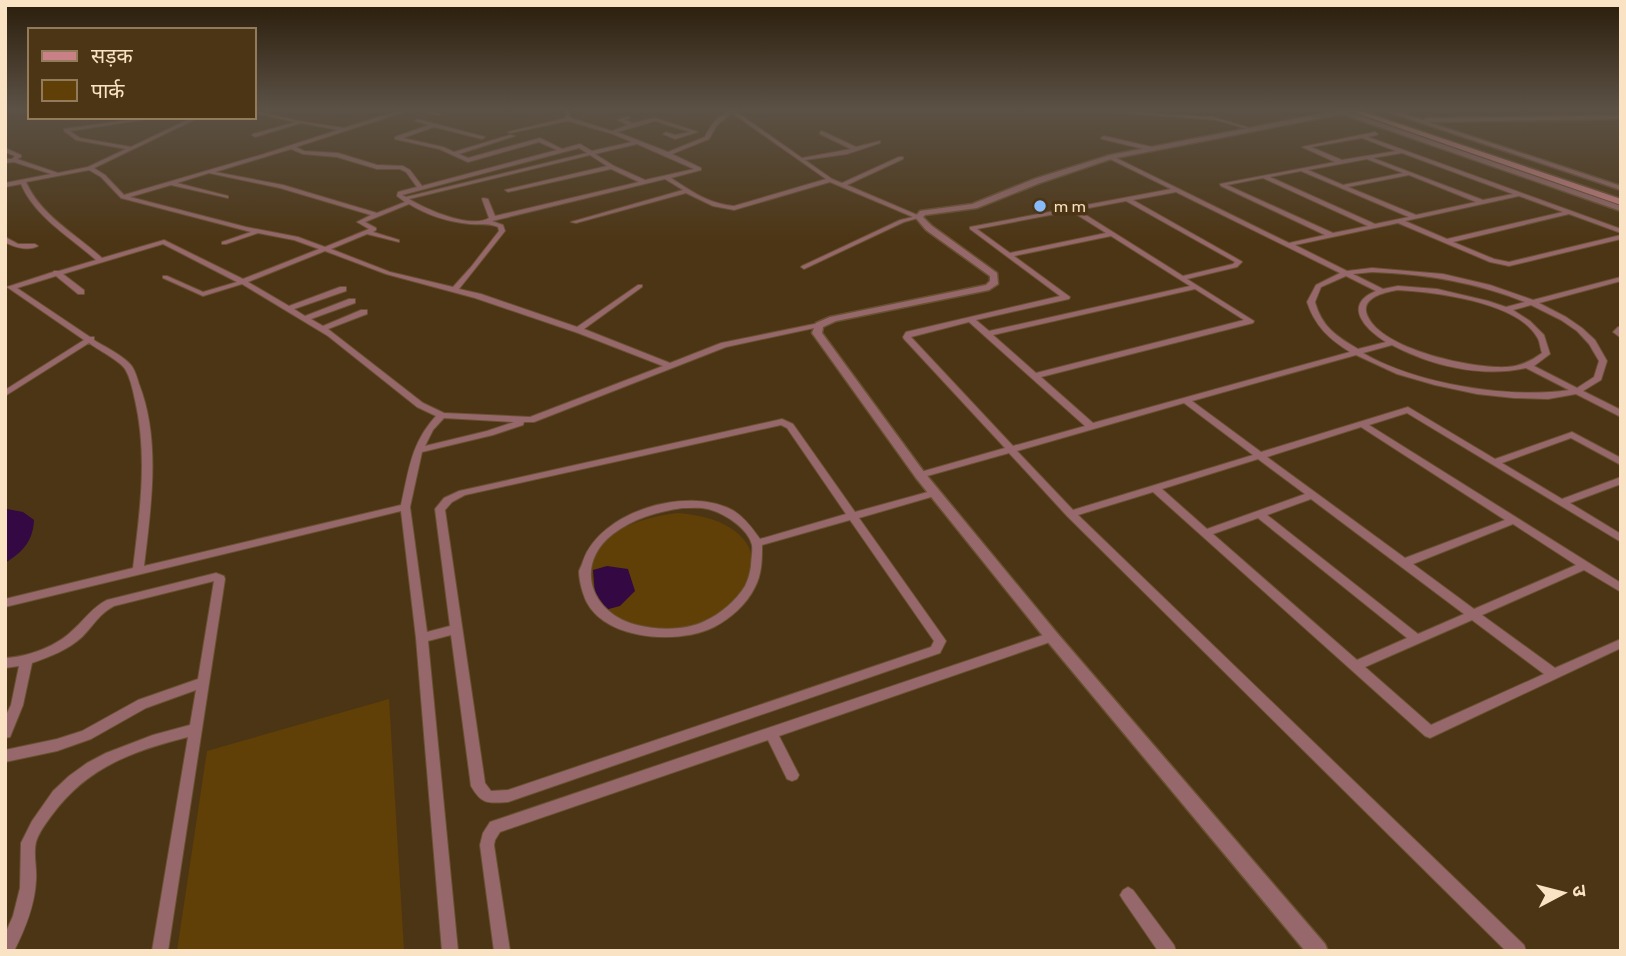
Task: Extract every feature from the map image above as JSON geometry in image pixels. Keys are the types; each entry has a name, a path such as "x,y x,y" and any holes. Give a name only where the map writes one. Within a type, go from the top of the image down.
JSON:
{"main road":[{"path":"1473,153 1621,202"},
{"path":"1502,153 1621,191"},
{"path":"1545,177 1557,177 1560,173"},
{"path":"1576,187 1572,182 1589,182"}],"street":[{"path":"8,160 19,156 11,153"},
{"path":"5,185 90,168 124,153"},
{"path":"123,197 272,153"},
{"path":"310,153 338,155 377,167 401,167 408,171 420,187"},
{"path":"456,153 468,160 495,153"},
{"path":"454,290 473,271 483,253 502,231 501,226 433,214 407,201 400,193 556,153"},
{"path":"165,277 203,293 243,282 368,232 376,228 360,222 407,201 592,153 612,167 644,182"},
{"path":"478,222 699,169 662,153"},
{"path":"668,155 674,153"},
{"path":"418,450 531,420 724,345 989,287 995,282 994,275 929,228 919,217 830,180 793,153"},
{"path":"802,159 836,153"},
{"path":"804,267 902,221 935,209 974,206 1037,181 1110,157 1133,153"},
{"path":"1319,153 1342,162"},
{"path":"1331,235 1223,184 1394,153"},
{"path":"1406,153 1621,231"},
{"path":"1464,153 1621,209"},
{"path":"1506,153 1621,191"},
{"path":"1110,157 1380,289 1453,293 1505,310 1538,332 1546,343 1546,354 1528,366 1507,369 1457,365 1410,351 1370,325 1362,313 1363,303 1380,289"},
{"path":"842,185 901,158"},
{"path":"1368,158 1482,202"},
{"path":"8,160 60,176"},
{"path":"508,190 612,167"},
{"path":"90,168 103,176 123,197 296,238 388,273 454,290 578,330 670,366"},
{"path":"1302,170 1415,217"},
{"path":"208,172 281,186 376,215"},
{"path":"1342,187 1409,174"},
{"path":"666,177 702,200 734,208 830,180"},
{"path":"1264,177 1374,226"},
{"path":"23,182 27,195 43,212 77,237 99,259"},
{"path":"171,183 226,197"},
{"path":"1175,190 972,228 1066,297 909,334 907,337 1071,514 1518,951"},
{"path":"574,222 687,191"},
{"path":"1288,245 1520,194"},
{"path":"485,199 493,219"},
{"path":"1126,199 1238,262 1234,266 1181,278"},
{"path":"1035,376 1250,321 1072,209"},
{"path":"1446,242 1570,212"},
{"path":"1398,220 1492,261 1509,264 1621,237"},
{"path":"224,243 260,231"},
{"path":"368,232 397,241"},
{"path":"1009,255 1111,234"},
{"path":"5,239 17,246 35,246"},
{"path":"138,571 147,496 146,442 137,384 128,366 91,339 11,289 15,284 164,242 306,318 420,405 442,415 531,420"},
{"path":"1372,270 1412,271 1453,277 1534,303 1567,321 1591,341 1603,361 1598,378 1577,391 1541,397 1490,395 1434,384 1383,366 1357,352 1319,322 1311,302 1318,286 1346,273 1372,270"},
{"path":"56,272 81,292"},
{"path":"1505,310 1621,279"},
{"path":"578,330 640,286"},
{"path":"987,334 1195,287"},
{"path":"290,308 343,289"},
{"path":"306,318 352,301"},
{"path":"322,329 364,312"},
{"path":"970,319 1091,426"},
{"path":"820,325 817,333 934,493 1318,951"},
{"path":"1621,329 1617,332 1621,336"},
{"path":"5,394 91,339"},
{"path":"920,475 1393,342"},
{"path":"1528,366 1621,414"},
{"path":"1185,400 1553,674"},
{"path":"1071,514 1408,410 1621,538"},
{"path":"442,415 429,429 418,450 405,507 422,638 450,951"},
{"path":"782,422 790,426 855,517 940,641 936,650 508,796 488,797 478,786 440,509 449,500 462,493 782,422"},
{"path":"1362,424 1621,588"},
{"path":"1495,462 1572,435 1621,462"},
{"path":"1561,502 1621,480"},
{"path":"1154,488 1430,732 1621,643"},
{"path":"757,543 934,493"},
{"path":"1205,533 1313,495"},
{"path":"682,504 707,505 728,512 745,525 757,543 757,568 750,588 733,606 706,626 678,633 630,628 606,617 589,594 586,570 593,551 606,533 623,521 649,509 682,504"},
{"path":"5,603 405,507"},
{"path":"1261,514 1416,639"},
{"path":"1404,563 1514,520"},
{"path":"1356,666 1585,565"},
{"path":"5,663 49,652 76,636 97,609 216,577 220,579 160,951"},
{"path":"422,638 456,629"},
{"path":"502,951 487,845 495,827 1052,637"},
{"path":"5,733 17,705 27,658"},
{"path":"5,756 57,745 86,735 142,704 203,682"},
{"path":"5,951 13,937 25,902 30,876 27,869 28,845 50,803 80,774 98,762 127,749 196,729"},
{"path":"771,732 792,775"},
{"path":"1128,895 1168,951"}],"green space":[{"path":"678,513 715,520 738,534 751,552 752,572 744,592 727,610 701,623 658,631 631,628 592,601 588,568 592,555 599,544 623,528"},
{"path":"389,699 404,951 177,951 207,751"}],"shaded area":[{"path":"6,507 23,512 34,520 32,534 26,545 5,563"},
{"path":"607,566 628,569 635,591 620,606 605,610 595,595 593,570"}],"place":[{"name":"m m","path":"1040,206"}]}
